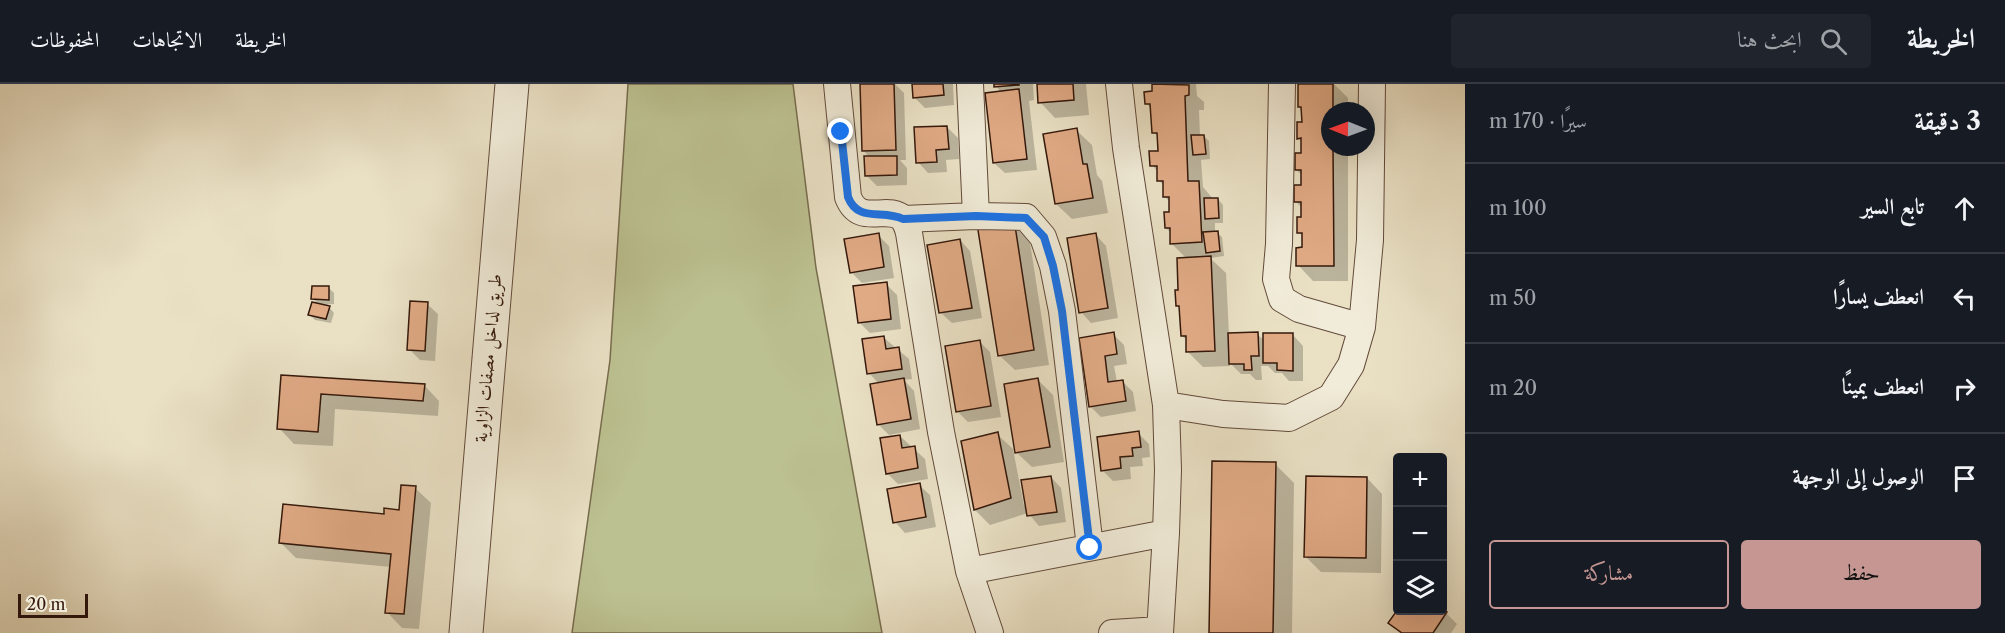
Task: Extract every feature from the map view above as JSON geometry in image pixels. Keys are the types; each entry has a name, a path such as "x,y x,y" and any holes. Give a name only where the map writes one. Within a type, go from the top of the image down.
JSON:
{"street":[{"name":"طريق لداخل مصفات الزاوية","path":"466,633 512,84"},
{"path":"837,84 848,197 851,204 862,213 892,214 903,219 976,216 1026,218 1044,237 1053,266 1062,311 1090,548"},
{"path":"970,84 976,216"},
{"path":"1112,633 1160,631 1166,533 1166,405 1126,148 1119,84"},
{"path":"1282,84 1279,244 1276,279 1282,298 1299,309 1362,327"},
{"path":"1166,405 1223,414 1289,418 1331,397 1351,365 1362,327 1370,240 1372,84"},
{"path":"903,219 909,233 940,432 969,571 990,633"},
{"path":"969,571 1166,533"}],"green space":[{"path":"628,84 793,84 816,268 882,633 572,633 610,360"}],"building":[{"path":"860,84 894,84 896,150 862,151"},
{"path":"912,84 943,84 944,95 913,98"},
{"path":"994,84 1019,84 1019,85 994,87"},
{"path":"1037,84 1073,84 1074,100 1038,103"},
{"path":"1152,84 1189,85 1189,95 1185,96 1188,181 1199,181 1202,242 1170,244 1170,228 1165,228 1164,212 1169,212 1169,197 1163,197 1163,181 1157,181 1157,166 1150,166 1149,151 1158,151 1157,133 1152,133 1150,104 1145,104 1144,92 1152,91"},
{"path":"1298,84 1333,84 1333,102 1321,102 1321,156 1333,156 1334,266 1296,266 1296,248 1302,247 1302,233 1297,233 1297,217 1301,217 1301,202 1294,202 1294,185 1301,185 1301,170 1295,170 1295,153 1301,153 1301,138 1297,139 1297,122 1302,122 1301,107 1298,107"},
{"path":"1019,89 1027,159 993,163 985,93"},
{"path":"947,126 949,149 936,150 937,162 916,163 914,127"},
{"path":"1077,128 1083,164 1087,164 1093,198 1055,204 1043,134"},
{"path":"1191,135 1204,135 1206,154 1193,155"},
{"path":"864,156 897,156 897,175 865,176"},
{"path":"1204,198 1218,198 1219,218 1205,219"},
{"path":"1014,219 1034,350 998,356 977,224"},
{"path":"1218,231 1220,251 1206,253 1203,232"},
{"path":"879,233 884,267 850,273 844,239"},
{"path":"1096,233 1108,308 1079,313 1067,238"},
{"path":"960,239 972,308 939,313 927,245"},
{"path":"1211,256 1215,351 1186,352 1186,336 1181,336 1179,306 1176,306 1177,258"},
{"path":"887,282 891,319 858,323 853,286"},
{"path":"312,286 329,286 329,300 311,299"},
{"path":"410,301 428,302 425,351 407,350"},
{"path":"312,302 330,306 326,319 308,315"},
{"path":"1114,332 1117,354 1105,356 1108,382 1123,380 1126,401 1089,407 1079,338"},
{"path":"1258,332 1259,356 1251,356 1252,370 1244,370 1244,364 1229,364 1228,333"},
{"path":"1263,333 1293,333 1293,371 1277,370 1277,363 1263,363"},
{"path":"884,336 886,349 899,347 902,369 867,374 862,339"},
{"path":"980,340 991,406 956,412 945,346"},
{"path":"281,375 425,384 423,401 321,394 318,432 277,429"},
{"path":"904,378 911,419 877,425 870,384"},
{"path":"1038,378 1050,447 1015,453 1004,384"},
{"path":"1139,431 1141,447 1132,448 1133,456 1120,457 1121,468 1101,471 1097,437"},
{"path":"998,432 1011,498 974,510 961,441"},
{"path":"900,435 902,448 915,446 918,468 886,474 880,438"},
{"path":"1212,461 1276,462 1273,633 1209,633"},
{"path":"1051,476 1057,512 1027,516 1021,480"},
{"path":"1306,476 1367,477 1366,558 1304,557"},
{"path":"920,483 926,517 893,523 887,489"},
{"path":"401,485 416,486 404,614 385,613 391,554 279,543 283,504 384,514 384,508 399,510"},
{"path":"1394,615 1445,615 1433,633 1402,633 1388,623"}],"route":[{"path":"841,132 848,197 851,204 862,213 892,214 903,219 976,216 1026,218 1044,237 1053,266 1062,311 1090,548"}]}
